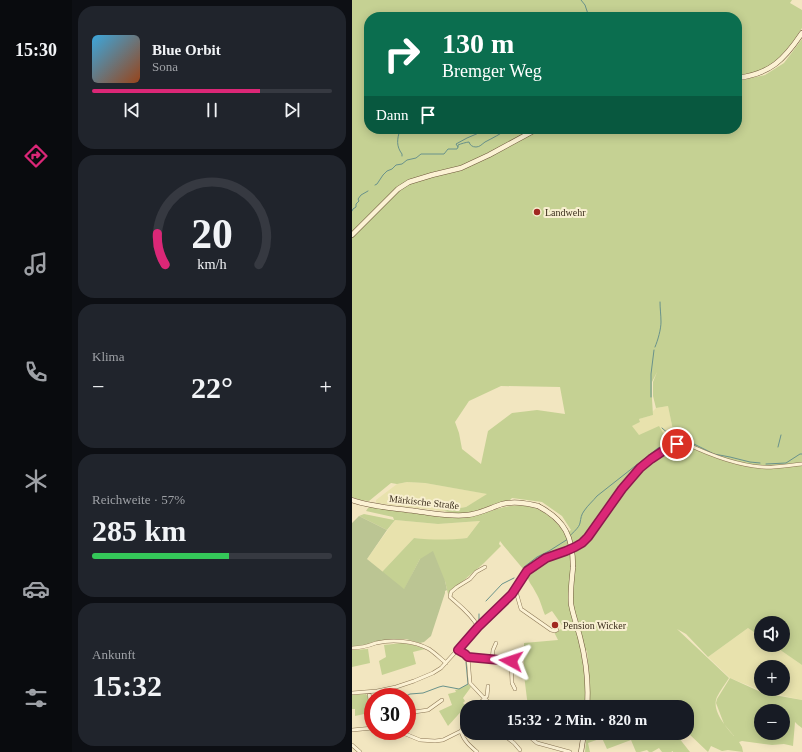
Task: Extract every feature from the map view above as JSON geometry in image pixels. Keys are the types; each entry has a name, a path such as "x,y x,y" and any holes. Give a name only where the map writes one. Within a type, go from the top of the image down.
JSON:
{"main road":[{"path":"742,78 759,73 775,65 788,53 802,33"},
{"path":"352,235 398,189 409,182 461,168 528,134"},
{"name":"Märkische Straße","path":"352,500 370,505 460,516 476,514 501,505 524,502 538,506 555,516 565,528 572,546 573,567 570,590 586,667 587,700"},
{"path":"581,752 583,740"}],"street":[{"path":"391,688 414,681 441,668 479,626 512,594 527,571 546,558 566,551 582,543 588,537 622,489 640,468 663,451 677,444 687,444 710,455 742,464 761,467 802,464"},
{"path":"479,626 450,597 451,592 470,579 476,572 485,567"},
{"path":"515,588 521,609 551,630 558,630 555,627"},
{"path":"352,648 371,646 376,643 401,641 417,644 429,649 446,663"},
{"path":"492,660 493,650 496,643"},
{"path":"458,650 468,657 511,661"},
{"path":"512,653 512,683 514,689"},
{"path":"468,657 470,683 484,699 487,696 488,686"},
{"path":"352,693 364,692"},
{"path":"416,712 428,710 442,700"},
{"path":"352,730 364,729"},
{"path":"416,738 435,741 443,740 460,732"},
{"path":"465,740 477,752"},
{"path":"510,740 520,750"},
{"path":"533,740 537,743 570,752"},
{"path":"352,745 360,752"}],"shaded area":[{"path":"668,406 674,435 678,439 674,440 639,436 631,426 640,422 639,419 653,415 653,411 656,408"},
{"path":"407,482 425,483 488,494 466,507 442,511 376,503 376,500 397,484"},
{"path":"395,520 438,524 480,521 467,538 428,540 414,538 382,572 367,559"},
{"path":"748,628 754,632 754,652 783,652 802,665 802,700 784,696 790,696 790,660 754,660 754,688 730,678 708,657"}],"green space":[{"path":"352,0 792,0 790,3 802,10 802,28 779,58 768,67 742,76 742,12 364,12 364,134 742,134 742,80 765,75 784,63 802,39 802,665 783,652 790,652 790,616 754,616 754,632 748,628 708,657 686,634 677,629 729,678 718,695 716,703 730,678 754,689 754,696 780,696 802,700 802,728 795,722 793,746 742,741 739,742 743,752 728,750 722,751 711,746 708,752 694,739 694,700 589,700 590,688 587,651 581,647 585,700 527,700 524,675 524,643 558,640 554,632 564,628 552,611 545,615 539,598 528,579 528,569 524,570 500,541 499,544 501,546 448,594 445,581 420,559 404,590 382,572 414,538 440,540 467,538 480,521 438,524 395,520 387,530 359,516 364,514 394,520 393,517 366,511 370,507 453,517 469,517 508,506 517,505 536,508 544,512 565,534 571,530 562,516 542,502 512,498 510,500 463,514 442,511 466,507 487,494 425,483 391,483 369,501 352,497","holes":["657,372 653,382 653,396 656,408 668,406 674,435 677,439 674,440 666,438 659,426 639,435 632,426 640,422 639,419 653,415 652,382","501,386 560,387 565,414 537,410 512,413 488,431 481,464 462,449 455,422 469,401","716,703 724,724 718,713"]},
{"path":"359,516 387,530 367,559 404,589 420,559 433,551 447,590 445,591 431,636 424,642 420,643 406,639 398,639 360,647 352,647 352,523"},
{"path":"402,643 425,649 413,652 416,664 382,675 379,661 386,657 384,645"},
{"path":"368,649 370,663 352,667 352,650"},
{"path":"468,684 471,687 463,698 464,700 460,700 460,713 448,726 439,711 452,705 448,694 456,692 455,690"},
{"path":"364,694 364,714 355,716 355,709 352,709 352,695"},
{"path":"586,740 596,740 588,743 590,752 585,752"},
{"path":"603,740 631,740 607,749"},
{"path":"631,740 681,740 690,752 662,752 659,748 652,752 647,750 636,752"}],"waterway":[{"path":"581,0 585,5 587,12"},
{"path":"399,134 398,142 402,156"},
{"path":"375,185 387,171 396,165 416,158 421,154 444,154 448,149 457,149 458,147 456,144 476,134"},
{"path":"458,147 458,145 469,142 472,146 476,147 499,134"},
{"path":"352,211 356,207 356,204 359,201 358,199 361,195 368,191"},
{"path":"655,347 661,325 660,302"},
{"path":"651,397 651,374 654,350"},
{"path":"662,428 674,440"},
{"path":"778,447 781,435"},
{"path":"570,536 579,525 583,512 597,496 658,448 671,442 682,439 714,454 760,463"},
{"path":"766,464 786,463 802,454"},
{"path":"524,567 537,557 568,539"},
{"path":"486,601 502,584 514,578"},
{"path":"479,614 479,624"},
{"path":"416,694 423,693 443,686 459,689 468,684 466,662"}],"place":[{"name":"Landwehr","path":"537,212"},
{"name":"Pension Wicker","path":"555,625"}],"route":[{"path":"511,661 468,657 458,650 478,627 512,594 527,571 546,558 566,551 582,543 588,537 622,489 640,468 663,451 677,444"}]}
